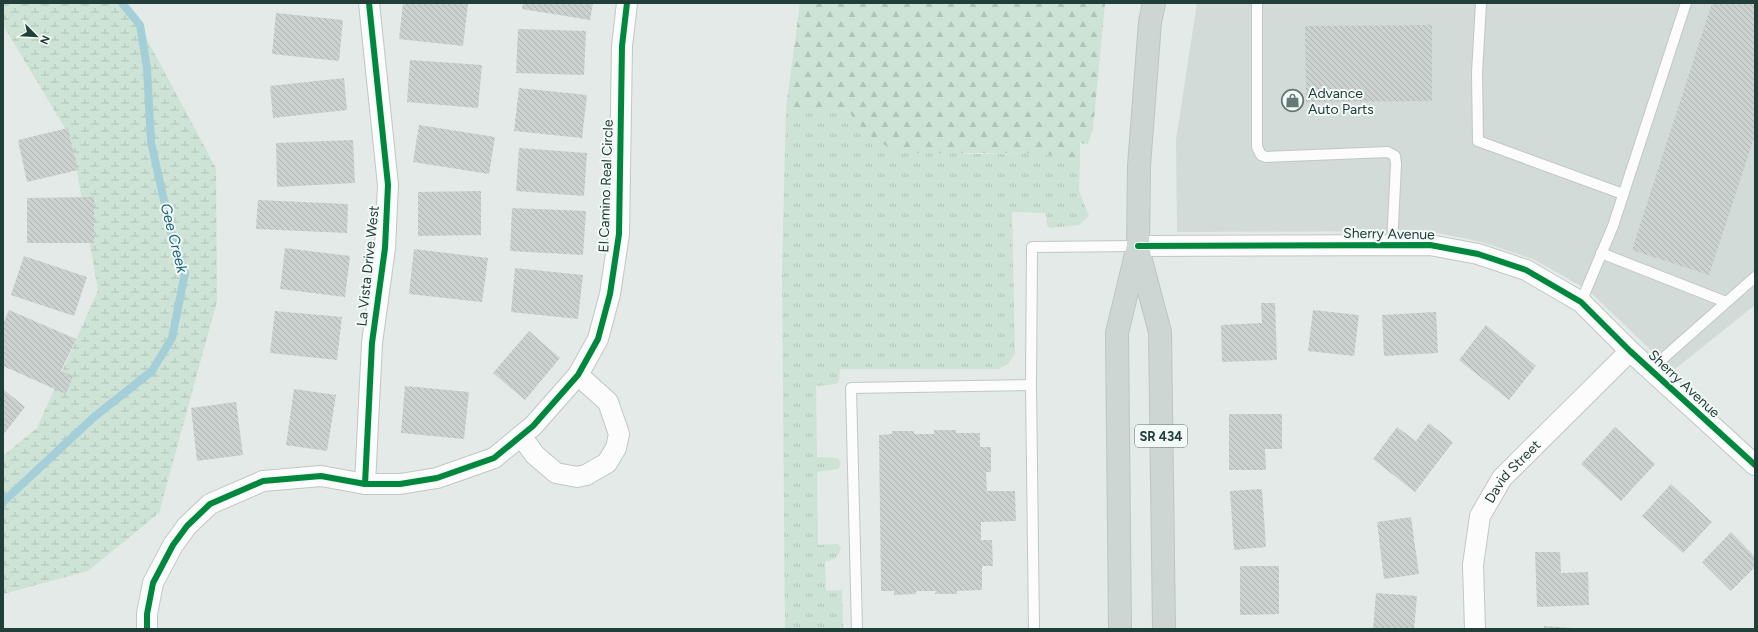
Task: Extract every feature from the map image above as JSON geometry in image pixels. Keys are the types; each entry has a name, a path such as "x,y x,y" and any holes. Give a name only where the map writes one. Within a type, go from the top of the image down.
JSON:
{"main road":[{"name":"SR 434","path":"1120,629 1117,333 1138,246 1139,166 1149,37 1154,3"},
{"name":"SR 434","path":"1138,246 1160,332 1164,629"}],"street":[{"name":"La Vista Drive West","path":"365,484 372,343 385,248 388,185 369,3"},
{"name":"El Camino Real Circle","path":"147,629 148,614 154,583 173,545 187,526 210,504 263,481 321,476 365,484 400,484 437,478 494,458 533,426 578,376 598,339 610,294 619,234 622,46 627,3"},
{"name":"Sherry Avenue","path":"1138,246 1430,245 1478,254 1526,270 1581,302 1630,351 1755,465"},
{"name":"David Street","path":"1475,629 1474,565 1480,516 1502,478 1630,351"},
{"path":"521,436 535,455 556,473 582,476 607,463 616,448 619,434 608,402 578,376"}],"lane":[{"path":"1257,3 1257,147 1261,155 1266,158 1388,152 1395,156 1396,164 1392,245"},
{"path":"1481,3 1477,72 1478,141 1623,194"},
{"path":"1581,302 1613,226 1686,3"},
{"path":"1034,629 1031,384 1032,247 1138,246"},
{"path":"1601,253 1726,302"},
{"path":"1651,369 1755,277"},
{"path":"857,629 850,388 1031,384"}],"shaded area":[{"path":"1197,3 1755,3 1755,305 1675,369 1660,359 1588,290 1533,259 1482,242 1428,231 1177,232 1176,140"}],"green space":[{"path":"3,3 127,3 216,168 217,301 159,513 88,571 3,594 3,456 37,428 98,290 71,138 3,25"},
{"path":"800,3 1105,3 1093,129 1088,144 1080,143 1080,162 1041,153 898,153 867,134 848,111 786,108"},
{"path":"786,108 848,111 867,134 967,154 1041,153 1080,162 1079,191 1089,216 1079,225 1050,228 1047,225 1046,213 1012,212 1015,354 1008,364 998,369 840,369 839,381 836,384 816,386 817,457 838,458 841,464 838,469 817,472 818,545 838,544 841,548 835,558 825,562 826,591 842,590 843,629 785,629 782,272"}],"building":[{"path":"403,3 468,4 463,46 399,39"},
{"path":"523,3 593,3 590,20 522,9"},
{"path":"1712,3 1755,3 1755,135 1709,275 1632,250"},
{"path":"276,13 343,20 339,61 272,54"},
{"path":"1432,25 1432,101 1306,102 1305,26"},
{"path":"518,29 586,31 584,75 516,73"},
{"path":"410,60 482,65 478,108 407,102"},
{"path":"344,78 347,110 273,118 270,86"},
{"path":"519,88 587,95 582,138 514,131"},
{"path":"419,125 495,137 489,174 413,162"},
{"path":"68,128 78,170 27,182 18,140"},
{"path":"353,140 355,183 277,187 276,143"},
{"path":"519,148 587,153 584,196 516,191"},
{"path":"481,191 481,235 418,236 418,192"},
{"path":"94,197 94,243 27,243 27,198"},
{"path":"258,200 348,204 347,233 256,229"},
{"path":"512,208 586,211 583,255 510,251"},
{"path":"285,248 350,256 345,297 280,289"},
{"path":"414,249 488,258 482,302 409,294"},
{"path":"24,256 87,277 74,316 11,295"},
{"path":"515,268 583,275 578,319 511,312"},
{"path":"1261,303 1275,303 1277,360 1222,362 1221,325 1262,323"},
{"path":"9,310 76,339 61,371 73,376 66,394 3,366 3,324"},
{"path":"1313,310 1359,315 1354,356 1308,351"},
{"path":"275,311 342,317 337,360 270,353"},
{"path":"1436,312 1438,353 1384,356 1382,315"},
{"path":"1486,325 1536,366 1509,400 1459,360"},
{"path":"529,331 560,358 525,400 493,373"},
{"path":"405,386 469,392 464,439 401,433"},
{"path":"3,389 25,407 3,435"},
{"path":"294,389 336,395 327,451 286,445"},
{"path":"236,402 243,455 197,461 191,408"},
{"path":"1229,414 1282,414 1282,449 1265,449 1266,470 1229,470"},
{"path":"1429,423 1453,442 1415,492 1373,459 1397,427 1416,441"},
{"path":"1615,427 1655,464 1621,501 1581,464"},
{"path":"934,430 956,430 956,433 980,433 980,447 991,447 991,472 986,472 987,491 1015,491 1016,521 981,522 981,540 992,540 993,566 982,566 982,590 957,591 957,594 935,594 936,591 916,591 916,594 894,595 894,591 881,591 879,435 892,434 892,431 914,431 914,434 934,434"},
{"path":"1671,484 1712,522 1683,553 1642,516"},
{"path":"1262,489 1266,547 1234,550 1230,491"},
{"path":"1411,517 1419,574 1384,579 1377,522"},
{"path":"1731,532 1755,557 1755,567 1731,591 1702,562"},
{"path":"1535,552 1560,552 1561,573 1588,572 1589,605 1537,607"},
{"path":"1240,566 1279,566 1279,614 1240,615"},
{"path":"1376,593 1417,596 1414,629 1373,629"},
{"path":"1544,626 1572,628 1572,629 1544,629"}],"waterway":[{"name":"Gee Creek","path":"3,502 94,417 152,371 172,338 185,273 171,232 151,142 147,68 140,25 122,3"}],"cycle path":[{"path":"365,484 372,343 385,248 388,185 369,3"},
{"path":"147,629 147,614 153,583 173,545 187,526 210,504 263,481 321,476 365,484 400,484 437,478 494,458 533,426 578,375 598,339 610,294 619,234 622,46 627,3"},
{"path":"1138,246 1430,245 1478,254 1526,270 1581,302 1630,351 1755,465"}],"place":[{"name":"Advance Auto Parts","path":"1293,101"}]}
